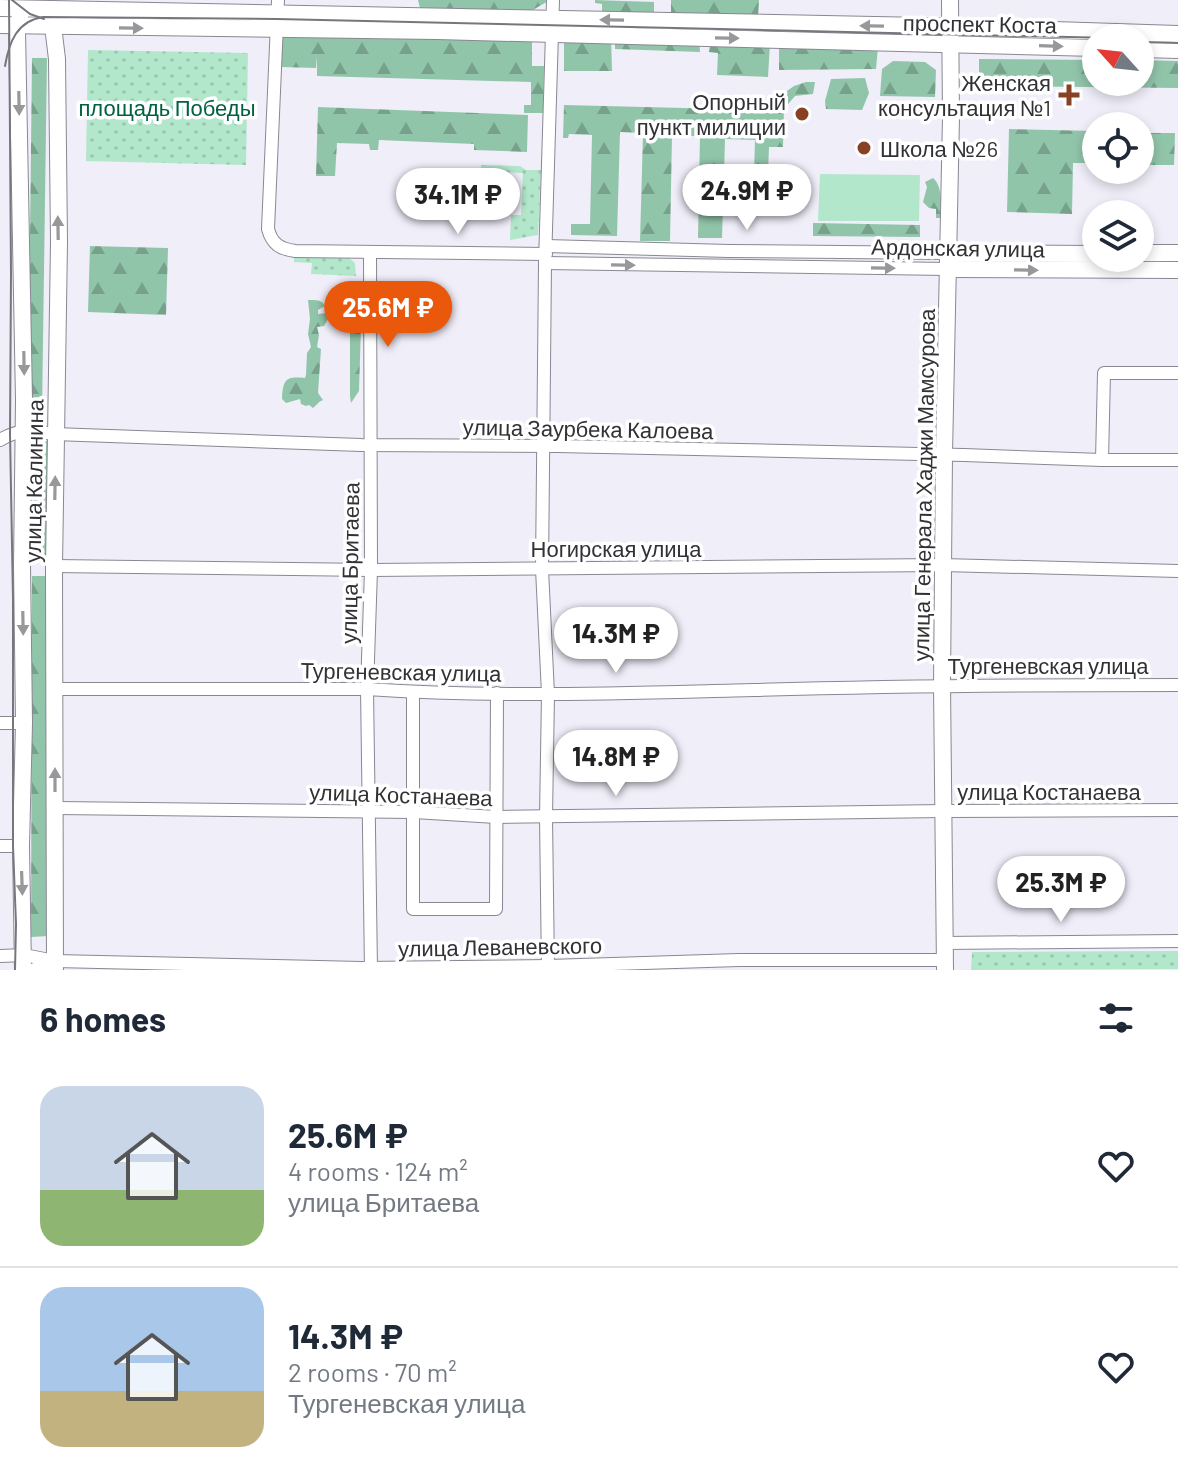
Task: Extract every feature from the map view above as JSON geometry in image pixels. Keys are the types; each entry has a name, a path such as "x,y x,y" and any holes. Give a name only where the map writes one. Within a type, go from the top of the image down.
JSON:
{"main road":[{"name":"улица Генерала Хаджи Мамсурова","path":"944,958 942,685 950,0"},
{"name":"проспект Коста","path":"5,13 35,6 552,26 950,36 1178,34"},
{"path":"35,6 53,26"},
{"name":"проспект Коста","path":"5,13 53,26 277,14"},
{"name":"улица Калинина","path":"5,13 24,430 21,846 24,962"},
{"name":"улица Калинина","path":"53,26 57,59 59,242 54,434 55,966"},
{"name":"проспект Коста","path":"950,36 1082,47"},
{"path":"1154,49 1178,50"},
{"path":"1154,253 1178,253"},
{"name":"Ардонская улица","path":"948,261 1082,255"},
{"name":"Ардонская улица","path":"948,261 1178,270"}],"street":[{"path":"549,968 546,817 548,694 542,569 553,0"},
{"name":"Ардонская улица","path":"277,14 268,229 275,244 283,249 546,255 729,251 948,261"},
{"name":"улица Бритаева","path":"370,252 371,570 367,689 370,969"},
{"path":"1102,460 1104,373 1178,373"},
{"path":"0,440 24,430"},
{"name":"улица Заурбека Калоева","path":"24,430 54,434 369,445 1178,460"},
{"name":"Ногирская улица","path":"54,566 371,570 943,565 1178,571"},
{"name":"Тургеневская улица","path":"54,689 367,689 548,694 942,685 1178,685"},
{"path":"413,692 413,909 496,909 497,693"},
{"path":"0,723 24,723"},
{"name":"улица Костанаева","path":"56,808 414,812 496,817 1178,810"},
{"path":"0,846 21,846"},
{"name":"улица Леваневского","path":"0,956 55,966 549,968 944,958 1178,941"},
{"name":"улица Леваневского","path":"32,970 55,966"}],"green space":[{"path":"418,0 550,0 531,11 420,8"},
{"path":"595,0 654,2 654,14 602,12 602,4 595,3"},
{"path":"671,0 759,0 758,17 671,14"},
{"path":"283,30 532,40 532,66 544,66 543,113 524,113 524,105 531,105 531,82 317,76 317,56 316,68 281,67"},
{"path":"564,37 611,37 612,71 564,71"},
{"path":"615,39 699,40 700,52 615,49"},
{"path":"710,41 770,43 768,77 717,75 718,53 709,52"},
{"path":"779,42 878,47 876,69 779,70"},
{"name":"площадь Победы","path":"88,50 248,53 246,165 86,161"},
{"path":"32,58 47,58 42,413 28,413"},
{"path":"979,59 1082,60 1082,87 979,86"},
{"path":"1154,60 1178,61 1178,88 1154,88"},
{"path":"893,61 925,62 936,70 935,97 880,96 882,69"},
{"path":"865,78 869,93 862,110 826,109 831,79"},
{"path":"815,82 813,94 795,96 784,109 783,147 769,147 768,173 754,173 755,140 725,139 722,238 698,238 700,136 672,136 670,241 640,241 643,133 620,132 617,236 571,235 571,224 590,224 592,135 569,134 568,138 563,138 564,105 767,110 770,99 780,91"},
{"path":"318,107 528,115 527,152 474,150 474,144 379,140 378,150 370,150 369,144 337,143 335,176 316,176"},
{"path":"1009,129 1082,131 1082,163 1073,163 1072,214 1007,212"},
{"path":"1154,133 1175,133 1174,165 1154,165"},
{"path":"481,165 541,170 538,235 510,240 511,215 521,215 523,173 481,171"},
{"path":"820,174 920,175 919,221 818,221"},
{"path":"933,178 940,191 940,218 936,218 936,209 929,208 923,202 927,187 925,182"},
{"path":"813,223 920,225 920,237 813,236"},
{"path":"90,246 168,248 166,315 88,312"},
{"path":"294,252 347,256 355,263 356,276 311,274 312,263 294,262"},
{"path":"308,300 322,302 325,306 318,310 318,314 328,313 329,317 324,326 317,327 317,347 321,349 318,393 323,400 313,408 301,404 300,399 286,403 282,399 286,381 305,378 306,375 307,353 311,347"},
{"path":"350,325 361,326 359,391 351,403 350,396"},
{"path":"34,441 48,441 47,556 32,556"},
{"path":"32,576 46,576 49,936 31,937"},
{"path":"1178,951 1178,969 971,970 972,952"}],"tram line":[{"path":"9,0 15,970"},
{"path":"12,0 30,14 44,19"},
{"path":"5,66 16,34 27,23 43,17 277,19 1082,37"},
{"path":"1154,42 1178,43"}],"place":[{"name":"Женская консультация №1","path":"1069,95"},
{"name":"Опорный пункт милиции","path":"802,114"},
{"name":"Школа №26","path":"864,148"}]}
